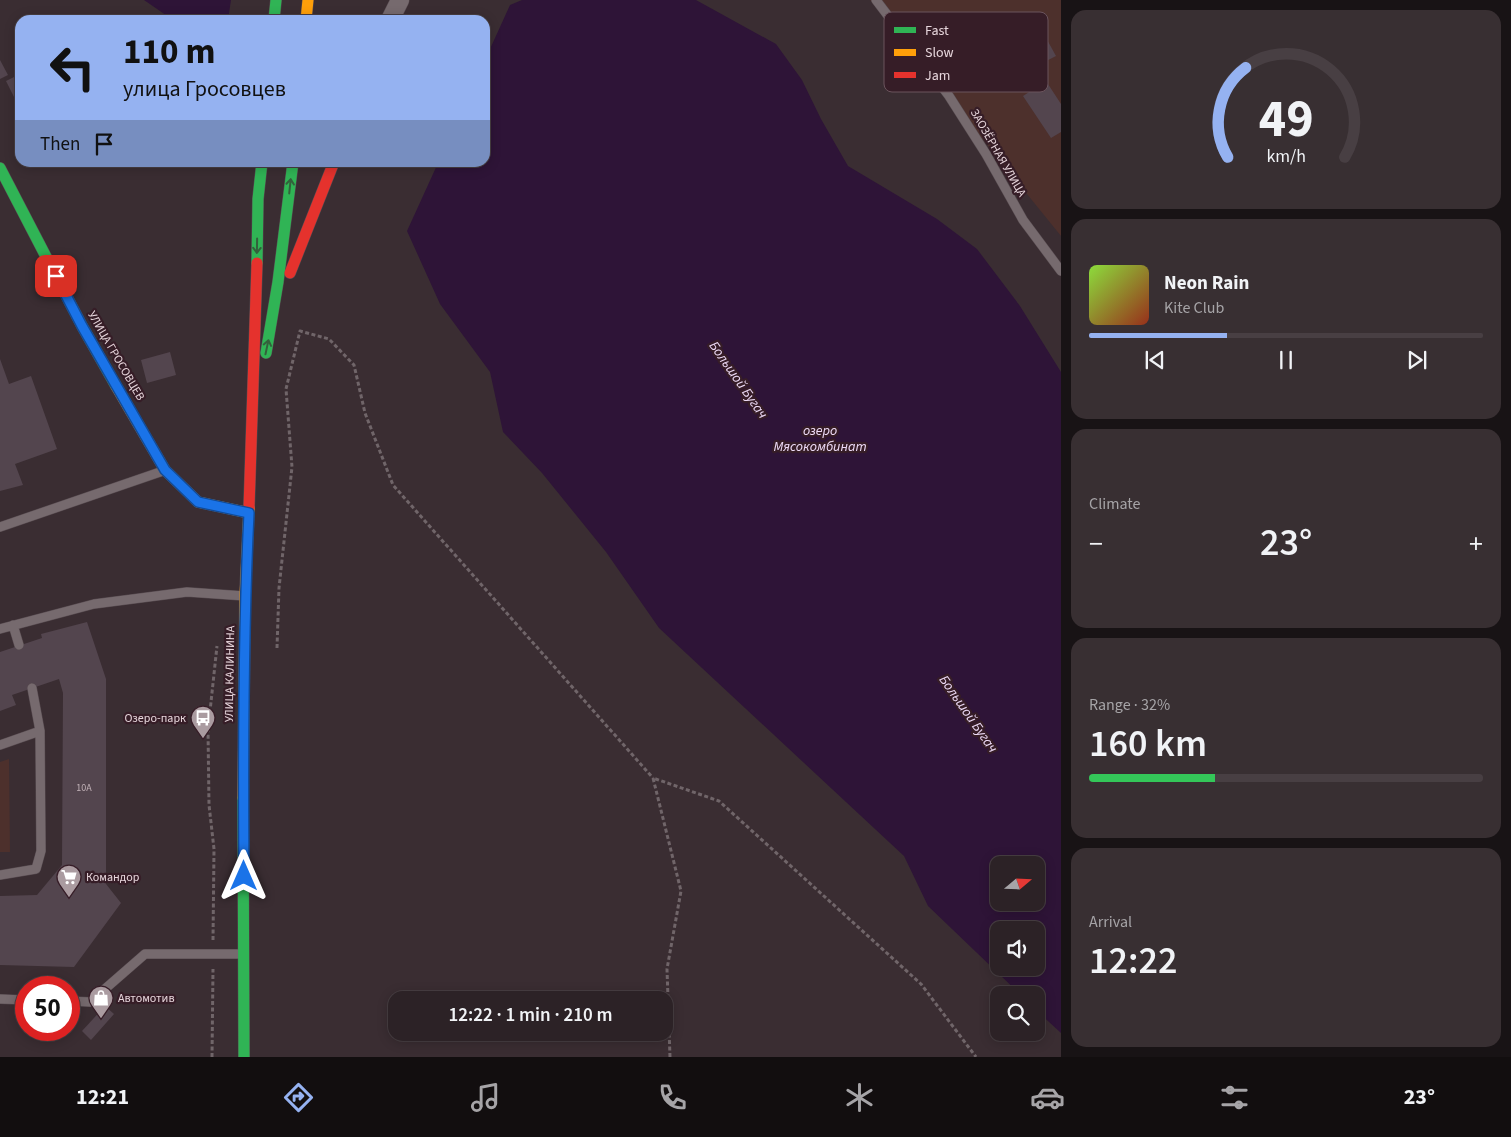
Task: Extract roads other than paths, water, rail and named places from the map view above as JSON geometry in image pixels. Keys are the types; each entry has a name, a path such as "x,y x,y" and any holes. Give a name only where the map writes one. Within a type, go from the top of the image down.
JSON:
{"main road":[{"path":"274,15 276,0"},
{"path":"306,15 308,0"},
{"path":"253,412 258,199 261,167"},
{"path":"253,412 275,310 292,167"},
{"path":"275,310 332,167"},
{"name":"УЛИЦА ГРОСОВЦЕВ","path":"0,168 82,326 165,470 198,502 249,513"},
{"name":"УЛИЦА КАЛИНИНА","path":"243,1057 245,954 243,738 245,596 253,412"}],"street":[{"path":"392,15 400,0"}],"lane":[{"name":"ЗАОЗЁРНАЯ УЛИЦА","path":"876,0 885,12"},
{"name":"ЗАОЗЁРНАЯ УЛИЦА","path":"946,92 986,154 1023,220 1061,271"},
{"path":"0,527 165,470"},
{"path":"0,629 94,604 187,592 245,596"},
{"path":"13,625 19,646"},
{"path":"0,875 36,869 42,851 40,731 32,688"},
{"path":"0,745 40,731"},
{"path":"80,1002 90,1002 145,954 245,954"},
{"path":"0,999 15,1000"}],"water":[{"path":"144,0 231,0 229,15 166,15"},
{"name":"озеро Мясокомбинат","path":"522,0 696,0 776,44 802,80 821,119 848,166 937,219 977,249 1020,306 1061,372 1061,1033 1045,1018 1045,986 1012,986 1001,976 1045,976 1045,921 990,921 990,965 928,906 904,856 659,628 606,552 542,473 503,432 490,372 440,304 407,231 436,167 490,167 490,49 510,5"}],"place":[{"name":"Озеро-парк","path":"203,739"},
{"name":"Командор","path":"69,898"},
{"name":"Автомотив","path":"101,1019"}],"water label":[{"name":"Большой Бугач","path":"738,380"},
{"name":"Большой Бугач","path":"968,714"}]}
